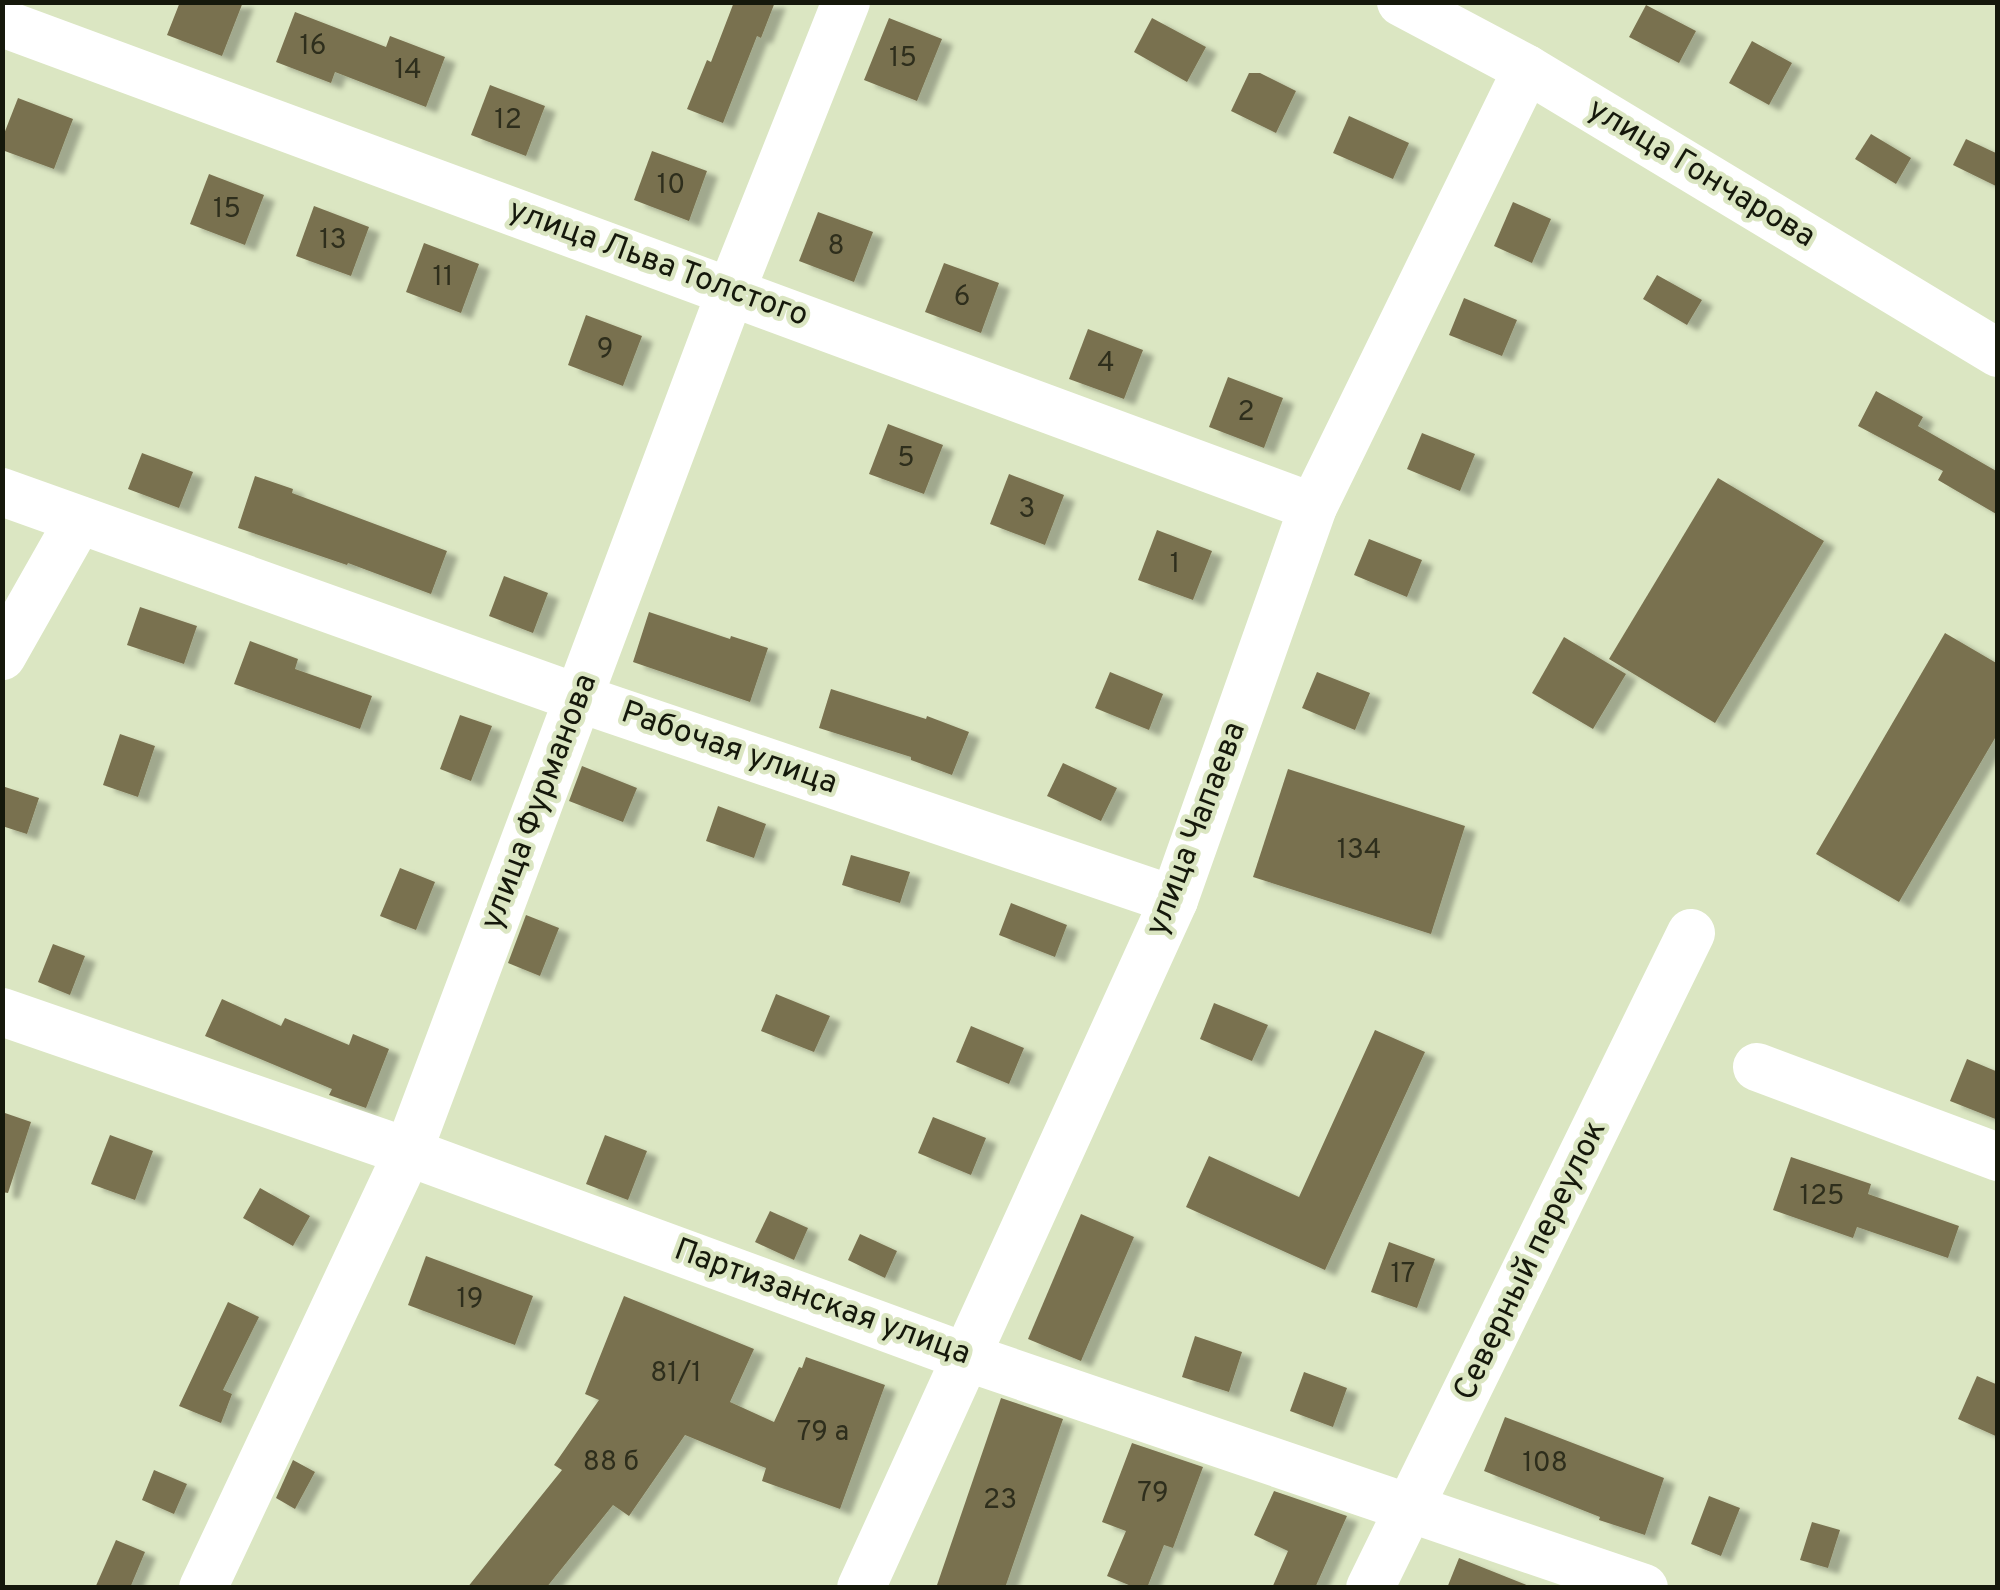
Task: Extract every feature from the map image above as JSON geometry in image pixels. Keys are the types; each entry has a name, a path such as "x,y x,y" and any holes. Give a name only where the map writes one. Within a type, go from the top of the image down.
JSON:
{"street":[{"name":"улица Фурманова","path":"203,1588 408,1152 731,291 846,2"},
{"name":"улица Гончарова","path":"1401,2 1527,68 1994,343"},
{"name":"улица Льва Толстого","path":"7,22 1314,507"},
{"name":"улица Чапаева","path":"861,1588 1174,900 1314,507 1527,68"},
{"name":"Рабочая улица","path":"2,492 578,698 1174,900"},
{"path":"2,656 79,520"},
{"name":"Северный переулок","path":"1370,1588 1691,933"},
{"name":"Партизанская улица","path":"2,1012 408,1152 966,1356 1644,1588"},
{"path":"1758,1067 1998,1157"}],"building":[{"path":"180,2 243,2 222,56 167,35"},
{"path":"734,2 775,2 761,38 757,36 723,123 687,109 707,60 711,62"},
{"path":"1646,5 1696,31 1679,63 1629,37"},
{"path":"295,12 386,47 390,36 445,57 426,107 335,72 331,83 276,62"},
{"path":"889,18 942,39 917,101 864,80"},
{"path":"1152,18 1206,47 1187,82 1134,52"},
{"path":"1752,41 1792,63 1769,105 1729,83"},
{"path":"1249,73 1260,73 1296,91 1276,133 1231,111"},
{"path":"490,85 545,106 526,156 471,135"},
{"path":"18,98 73,119 54,169 2,150 2,139"},
{"path":"1349,116 1409,143 1393,179 1333,153"},
{"path":"1871,134 1911,158 1896,184 1855,159"},
{"path":"1966,139 1998,154 1998,187 1953,165"},
{"path":"652,151 707,171 689,221 634,200"},
{"path":"209,174 264,195 245,245 190,224"},
{"path":"1513,202 1551,219 1532,263 1494,246"},
{"path":"314,206 369,227 351,276 296,256"},
{"path":"818,212 873,232 854,282 799,261"},
{"path":"424,243 479,264 461,313 406,292"},
{"path":"944,263 999,283 981,333 925,312"},
{"path":"1657,275 1702,300 1687,325 1643,299"},
{"path":"1464,298 1517,320 1502,356 1449,335"},
{"path":"586,315 642,336 623,386 568,365"},
{"path":"1088,329 1143,350 1124,399 1069,379"},
{"path":"1228,377 1283,398 1264,448 1209,427"},
{"path":"1876,391 1923,417 1918,426 1998,472 1998,515 1938,480 1943,471 1858,426"},
{"path":"888,424 943,445 924,494 869,474"},
{"path":"1422,433 1475,454 1460,491 1407,469"},
{"path":"142,453 193,472 179,508 128,489"},
{"path":"1009,474 1064,495 1045,545 990,524"},
{"path":"255,476 447,551 431,594 238,528"},
{"path":"1718,478 1824,541 1715,723 1609,659"},
{"path":"1157,530 1212,551 1193,600 1138,580"},
{"path":"1369,539 1422,560 1407,597 1354,575"},
{"path":"504,576 548,593 533,633 489,616"},
{"path":"140,607 197,626 184,664 127,645"},
{"path":"649,612 768,648 750,702 633,662"},
{"path":"1945,633 1998,664 1998,733 1899,902 1816,854"},
{"path":"1564,637 1626,674 1593,729 1532,693"},
{"path":"250,641 298,659 295,669 372,696 360,729 234,684"},
{"path":"1110,672 1163,694 1149,730 1095,708"},
{"path":"1317,672 1370,693 1355,730 1302,708"},
{"path":"831,689 969,732 952,775 911,757 819,728"},
{"path":"460,715 492,726 471,781 440,769"},
{"path":"120,734 155,746 138,797 103,785"},
{"path":"1063,763 1117,788 1101,821 1047,796"},
{"path":"582,766 637,788 623,822 569,801"},
{"path":"1288,769 1465,826 1431,934 1253,877"},
{"path":"2,786 39,798 27,834 2,826"},
{"path":"718,806 766,824 754,858 706,841"},
{"path":"851,855 910,872 900,903 842,885"},
{"path":"400,868 435,882 416,930 380,916"},
{"path":"1011,903 1067,925 1055,957 999,935"},
{"path":"526,915 559,928 540,976 508,963"},
{"path":"53,944 85,956 70,995 38,982"},
{"path":"776,994 830,1016 814,1052 761,1031"},
{"path":"222,999 281,1026 285,1018 349,1045 353,1034 389,1049 366,1108 329,1095 332,1089 205,1036"},
{"path":"1214,1003 1268,1025 1252,1061 1200,1039"},
{"path":"971,1026 1024,1048 1009,1084 956,1062"},
{"path":"1375,1030 1425,1052 1325,1270 1186,1207 1209,1156 1299,1197"},
{"path":"1967,1059 1998,1072 1998,1120 1950,1101"},
{"path":"2,1112 31,1122 8,1193 2,1192"},
{"path":"933,1117 986,1138 971,1175 918,1153"},
{"path":"110,1135 153,1151 135,1200 91,1184"},
{"path":"605,1135 647,1151 628,1200 586,1184"},
{"path":"1791,1157 1871,1184 1868,1194 1959,1226 1948,1258 1857,1227 1853,1238 1773,1210"},
{"path":"260,1188 310,1216 293,1246 243,1218"},
{"path":"770,1211 808,1228 794,1260 755,1242"},
{"path":"1081,1214 1134,1237 1081,1361 1028,1339"},
{"path":"860,1234 897,1251 885,1278 848,1260"},
{"path":"1389,1242 1435,1259 1417,1308 1371,1292"},
{"path":"426,1256 533,1296 515,1345 408,1305"},
{"path":"624,1296 754,1349 730,1402 774,1422 806,1357 885,1385 840,1509 762,1481 766,1468 685,1435 629,1516 613,1505 546,1588 467,1588 562,1470 554,1465 599,1400 585,1394"},
{"path":"228,1302 259,1317 223,1390 232,1394 221,1423 179,1406"},
{"path":"1195,1336 1242,1352 1229,1392 1182,1377"},
{"path":"1304,1372 1347,1388 1333,1427 1290,1411"},
{"path":"1977,1376 1998,1385 1998,1437 1958,1419"},
{"path":"1001,1398 1063,1419 1005,1588 936,1588"},
{"path":"1505,1417 1664,1478 1645,1535 1599,1520 1600,1517 1484,1471"},
{"path":"1132,1443 1203,1467 1173,1548 1164,1545 1147,1588 1136,1588 1107,1576 1126,1531 1102,1522"},
{"path":"293,1460 315,1472 295,1509 276,1498"},
{"path":"154,1470 187,1484 174,1514 142,1500"},
{"path":"1274,1491 1347,1516 1315,1588 1272,1588 1288,1551 1254,1535"},
{"path":"1709,1496 1740,1508 1721,1556 1691,1544"},
{"path":"1812,1522 1840,1530 1828,1568 1800,1560"},
{"path":"116,1540 145,1552 130,1588 95,1588"},
{"path":"1459,1558 1529,1586 1447,1588"}]}
